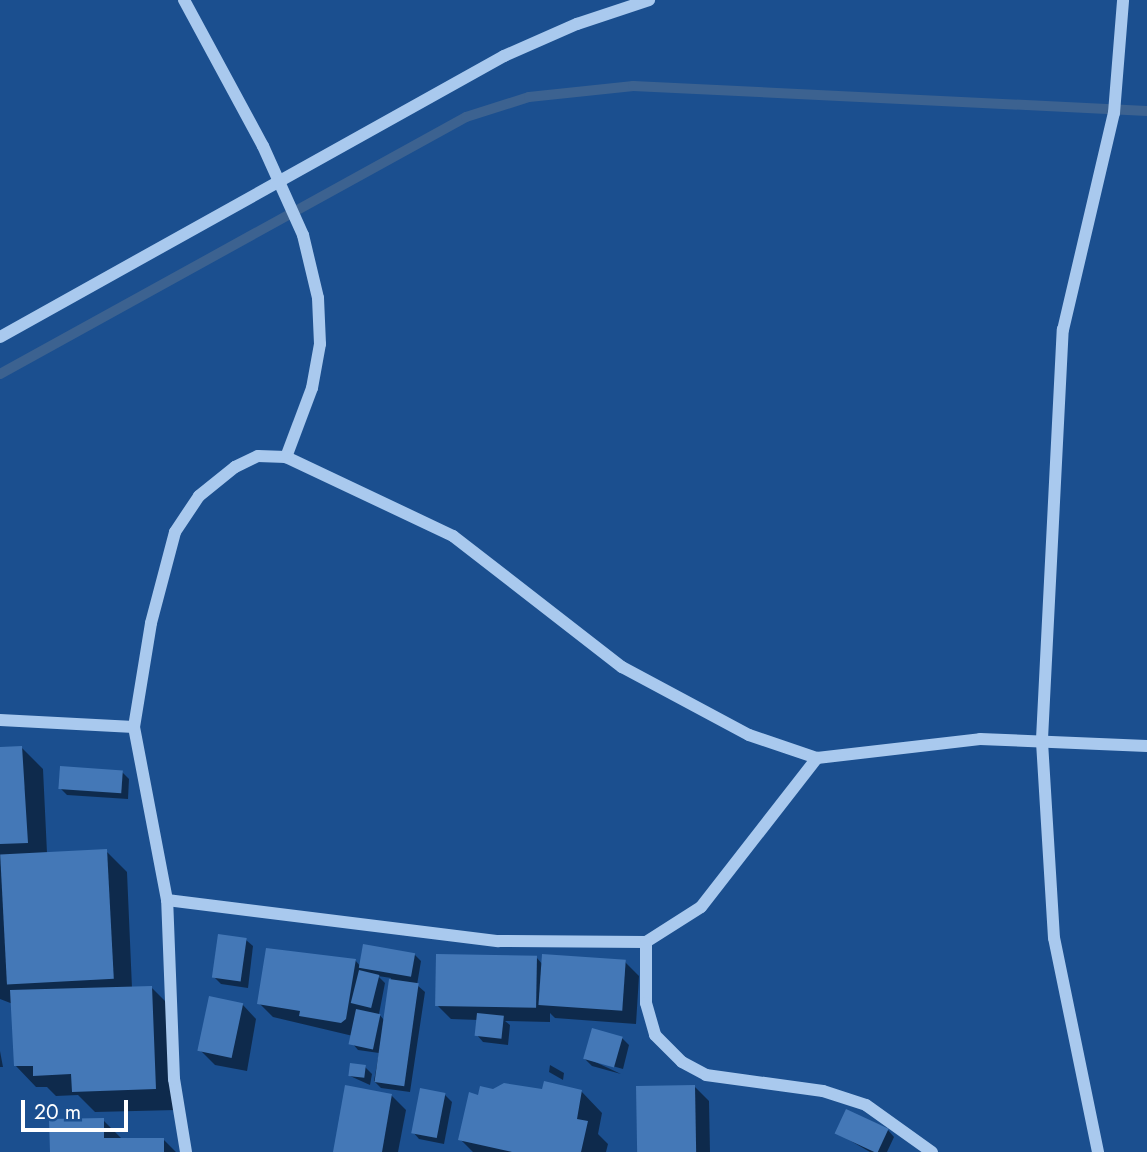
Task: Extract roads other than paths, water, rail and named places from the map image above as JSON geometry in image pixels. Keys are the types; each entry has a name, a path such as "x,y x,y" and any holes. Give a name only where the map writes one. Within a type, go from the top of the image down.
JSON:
{"street":[{"path":"184,0 234,89 303,235 318,298 320,344 312,388 286,457"},
{"path":"0,337 504,57 577,24 649,0"},
{"path":"1098,1152 1054,938 1042,739 1063,330 1114,113 1124,0"},
{"path":"186,1152 174,1079 166,900 134,727 151,623 175,532 200,496 234,467 258,456 286,457 453,536 622,667 749,735 817,758 980,739 1042,739 1147,746"},
{"path":"0,720 134,727"},
{"path":"166,900 498,941 646,942 701,907 817,758"},
{"path":"646,942 646,1003 655,1035 682,1062 706,1075 823,1091 866,1105 932,1152"}],"waterway":[{"path":"0,374 466,117 529,97 633,86 1147,111"}]}
